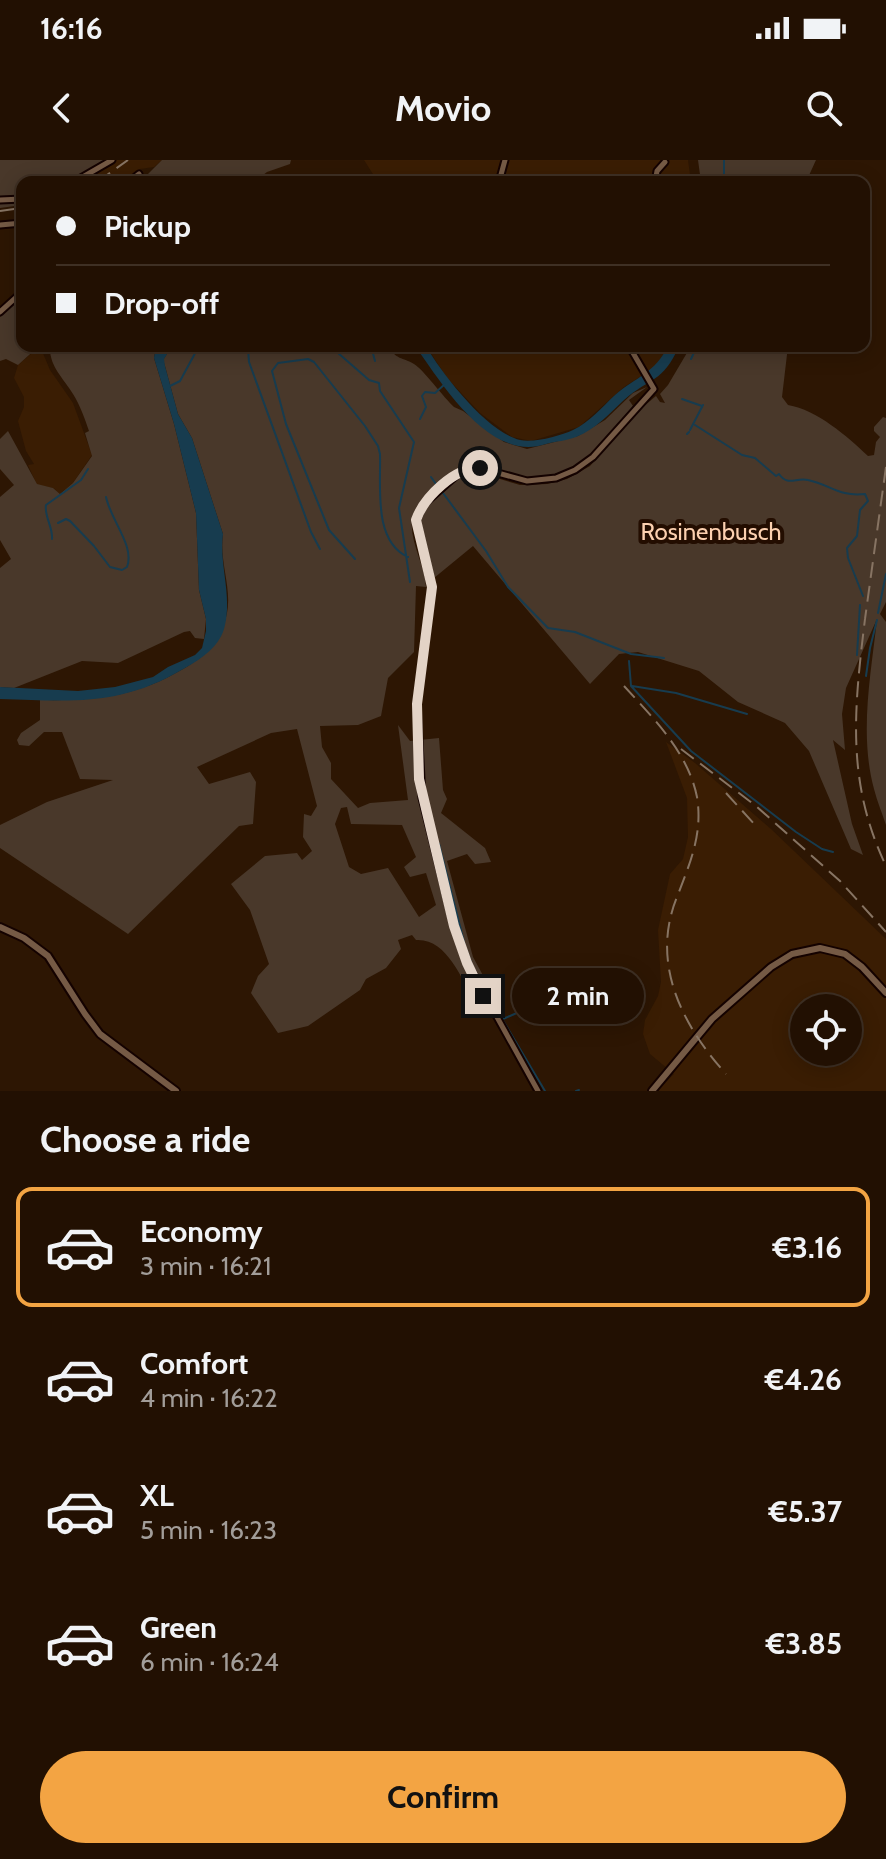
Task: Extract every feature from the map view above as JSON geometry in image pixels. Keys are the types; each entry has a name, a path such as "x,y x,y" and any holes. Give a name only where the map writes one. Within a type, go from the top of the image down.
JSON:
{"main road":[{"path":"0,927 24,938 48,956 100,1034 176,1091"},
{"path":"652,1091 712,1019 771,967 792,954 820,948 845,954 886,993"}],"street":[{"path":"84,176 112,160"},
{"path":"0,312 16,297"},
{"path":"538,1091 467,963 454,926 422,798 417,704 432,587 416,520 424,504 467,469 480,468 507,477 535,481 556,478 575,470 593,457 654,389 632,352"}],"shaded area":[{"path":"114,160 162,160 154,167 140,169 131,176 88,176"},
{"path":"364,160 688,160 690,176 374,176"},
{"path":"33,352 42,352 50,370 73,403 92,455 73,483 60,494 53,488 37,485 28,465 34,464 26,451 18,421 24,407 24,397 14,378 18,365"},
{"path":"430,352 665,352 657,366 624,387 579,427 531,441 512,437 480,413 447,378"},
{"path":"666,742 771,829 886,939 886,1091 657,1091 674,1074 650,1054 643,1034 645,1020 658,996 661,982 658,930 670,874 683,859 688,837 687,798"}],"green space":[{"path":"0,160 114,160 89,176 16,176 16,206 0,208"},
{"path":"162,160 291,160 290,164 262,176 146,176"},
{"path":"698,160 816,160 809,176 700,176"},
{"path":"16,302 16,352 32,352 18,365 6,359 0,361 0,317"},
{"path":"155,352 154,358 196,513 199,590 206,619 204,639 195,638 190,631 184,632 118,663 82,661 14,688 0,687 0,568 11,559 0,540 0,497 14,485 0,469 0,439 8,431 37,484 53,488 60,494 73,483 92,456 84,417 50,354"},
{"path":"168,352 392,352 418,367 454,407 504,442 527,449 578,436 605,420 633,393 647,387 629,400 633,406 601,444 572,467 548,476 527,477 482,464 471,464 454,472 423,499 413,515 412,524 426,587 416,586 414,652 388,678 381,716 358,725 320,726 322,747 331,763 331,779 358,808 370,803 408,800 398,725 410,741 439,738 443,790 447,799 441,813 485,848 491,862 475,864 467,854 447,861 473,957 492,992 475,1001 445,953 427,941 416,940 412,935 398,940 401,949 386,968 366,979 360,990 308,1026 278,1033 251,993 258,976 269,964 250,910 231,884 265,856 297,853 302,860 312,851 303,837 304,814 311,816 317,806 297,729 271,733 197,767 209,784 250,772 256,782 253,824 239,826 128,934 0,848 0,825 47,802 113,780 80,779 62,732 44,732 29,746 19,745 17,740 21,733 40,720 40,700 97,698 148,686 199,658 217,640 224,623 228,603 223,534 192,438 178,414 163,360","holes":["347,807 351,824 402,825 416,857 404,867 410,877 426,873 436,905 419,917 388,868 361,874 349,867 335,824 341,808"]},
{"name":"Rosinenbusch","path":"687,352 787,352 782,397 788,405 810,412 831,425 868,456 874,455 880,437 874,427 883,417 886,418 886,602 880,614 886,622 886,825 874,789 867,747 877,619 846,688 842,714 845,750 833,740 852,824 863,855 851,849 809,751 785,723 738,702 699,671 638,652 619,654 590,684 473,546 434,578 421,536 421,518 432,501 456,480 473,471 520,485 547,484 567,479 590,466 638,411 656,396 665,403 660,394"}],"water":[{"path":"155,352 168,352 164,359 165,366 178,414 192,438 223,534 227,613 223,633 210,651 197,660 139,690 95,699 0,699 0,687 78,691 115,687 153,677 195,655 202,648 206,619 199,590 196,513 154,358"},
{"path":"419,352 430,352 454,386 494,426 520,440 539,440 579,427 651,369 665,352 676,352 661,373 590,430 576,437 525,447 487,432 439,380"}],"waterway":[{"path":"724,160 724,176"},
{"path":"170,386 180,381 196,352"},
{"path":"248,352 249,362 320,549"},
{"path":"337,352 369,380 379,383 380,391 414,442 399,508 410,582"},
{"path":"373,352 375,361"},
{"path":"691,359 694,352"},
{"path":"355,559 329,530 286,424 272,371 278,363 308,359 314,362 365,426 380,454 384,526 389,539 408,557"},
{"path":"420,419 426,407 422,396 425,392 435,393 445,384"},
{"path":"682,399 702,406"},
{"path":"690,430 703,405"},
{"path":"695,425 742,455 755,458 776,476 779,474 789,481 804,479 842,492 865,494 868,501 860,510 857,536 847,548 863,596"},
{"path":"52,539 46,505 81,480 88,469"},
{"path":"431,477 436,484"},
{"path":"443,493 508,587 548,628 575,632 631,654 664,658"},
{"path":"58,523 66,519 70,521 110,567 122,570 127,567 128,551 106,497"},
{"path":"878,613 886,574"},
{"path":"857,655 860,605"},
{"path":"866,676 877,620"},
{"path":"629,661 631,686 691,751 796,832 822,849 833,852"},
{"path":"632,686 676,693 747,714"},
{"path":"439,844 475,973"},
{"path":"480,982 545,1091"},
{"path":"522,1010 532,1006"},
{"path":"503,1019 519,1012"}],"railway":[{"path":"105,176 128,160"},
{"path":"0,211 16,209"},
{"path":"886,467 865,619 856,715 856,745 864,805 886,866"},
{"path":"624,686 678,751 697,797 698,823 694,848 670,922 667,946 669,969 684,1014 726,1074"},
{"path":"681,749 756,806 840,881 886,932"},
{"path":"726,793 757,827"}],"route":[{"path":"480,468 467,469 458,474 424,504 416,520 432,587 420,665 416,730 422,798 454,926 483,996"}]}
